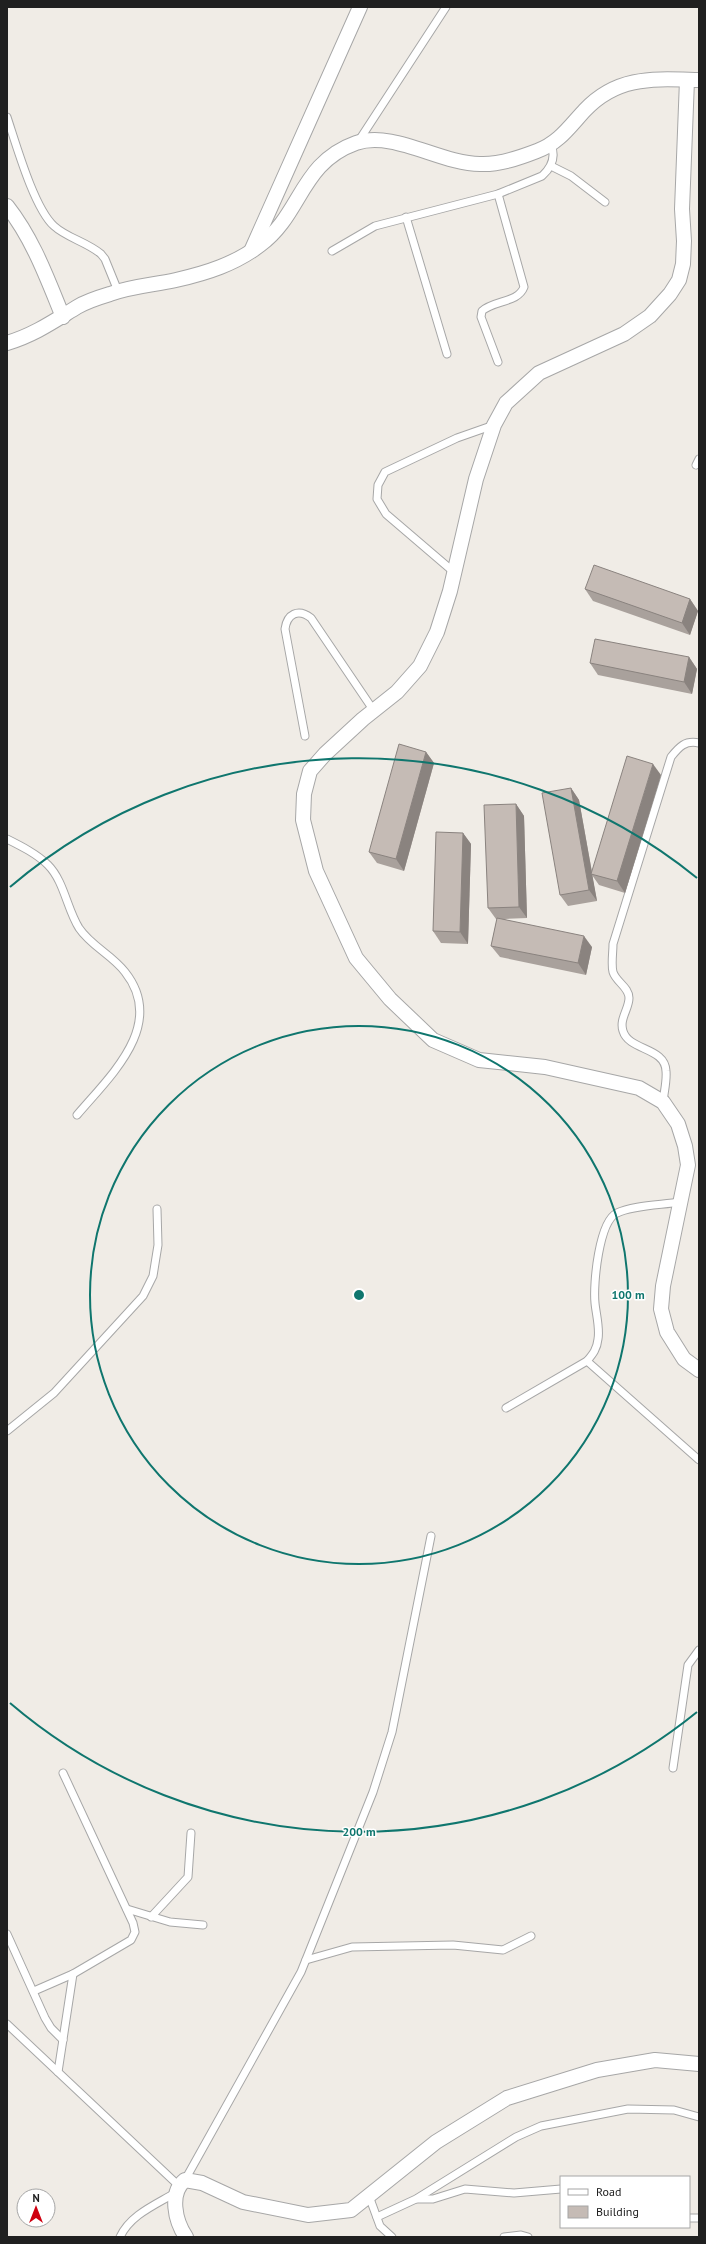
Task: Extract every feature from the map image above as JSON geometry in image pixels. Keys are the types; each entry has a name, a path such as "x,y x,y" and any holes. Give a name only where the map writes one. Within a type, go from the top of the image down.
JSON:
{"street":[{"path":"252,251 360,7"},
{"path":"7,343 22,339 45,328 79,306 118,291 211,271 239,260 262,244 281,224 311,175 323,161 338,151 358,142 375,141 395,143 461,162 479,164 510,160 551,145 568,130 585,109 617,86 644,80 693,80 682,209 684,241 679,280 670,294 650,316 624,334 593,350 539,372 506,403 494,425 476,479 455,573 437,632 420,666 397,692 374,710 325,754 310,771 304,794 303,820 316,872 356,958 390,999 433,1040 479,1060 545,1067 639,1088 662,1102 678,1124 686,1146 688,1165 663,1286 661,1310 667,1332 684,1359 699,1370"},
{"path":"7,206 18,221 33,247 63,317"},
{"path":"186,2237 177,2214 180,2186 202,2183 243,2202 308,2215 351,2210 436,2142 507,2098 597,2070 640,2062 655,2060 699,2064"}],"lane":[{"path":"358,142 446,7"},
{"path":"7,117 30,185 46,216 53,226 101,254 105,259 118,291"},
{"path":"332,251 375,226 498,194 542,176 551,166 554,154 551,145"},
{"path":"551,166 570,176 605,202"},
{"path":"498,194 524,286 522,292 516,297 486,307 482,311 481,317 498,362"},
{"path":"406,217 447,354"},
{"path":"455,573 386,514 377,499 378,485 385,472 457,438 494,425"},
{"path":"305,736 285,629 288,617 293,614 300,612 311,618 374,710"},
{"path":"662,1102 666,1071 664,1062 657,1055 629,1039 623,1031 622,1022 629,998 628,992 613,973 613,944 671,757 681,744 693,742 699,743"},
{"path":"7,839 48,866 78,926 94,945 124,970 135,985 140,1001 135,1039 127,1055 77,1115"},
{"path":"506,1408 587,1361 596,1350 599,1338 594,1302 595,1275 605,1227 609,1219 616,1213 632,1209 680,1202"},
{"path":"7,1431 54,1392 143,1296 153,1276 158,1245 157,1209"},
{"path":"587,1361 699,1460"},
{"path":"120,2237 123,2230 138,2214 180,2186 301,1972 373,1792 392,1732 431,1536"},
{"path":"673,1768 688,1665 699,1650"},
{"path":"34,1992 73,1974 131,1940 135,1932 126,1909 63,1773"},
{"path":"151,1917 188,1877 191,1833"},
{"path":"126,1909 181,1924 203,1925"},
{"path":"7,1934 52,2028 63,2040"},
{"path":"306,1960 352,1947 453,1945 503,1950 531,1936"},
{"path":"58,2072 73,1974"},
{"path":"7,2024 180,2186"},
{"path":"377,2217 416,2199 516,2137 540,2126 628,2109 674,2110 699,2117"},
{"path":"416,2199 433,2199 465,2189 514,2193 560,2189"},
{"path":"369,2196 380,2226 392,2237"},
{"path":"504,2237 521,2235 528,2237"}],"building":[{"path":"594,565 690,599 682,623 585,589"},
{"path":"595,639 689,657 684,682 590,663"},
{"path":"399,744 426,752 396,859 369,852"},
{"path":"627,756 653,764 617,881 591,874"},
{"path":"571,788 589,890 560,895 542,793"},
{"path":"516,804 519,907 488,908 484,805"},
{"path":"436,832 463,833 460,932 433,931"},
{"path":"497,918 584,936 578,963 491,946"}]}
